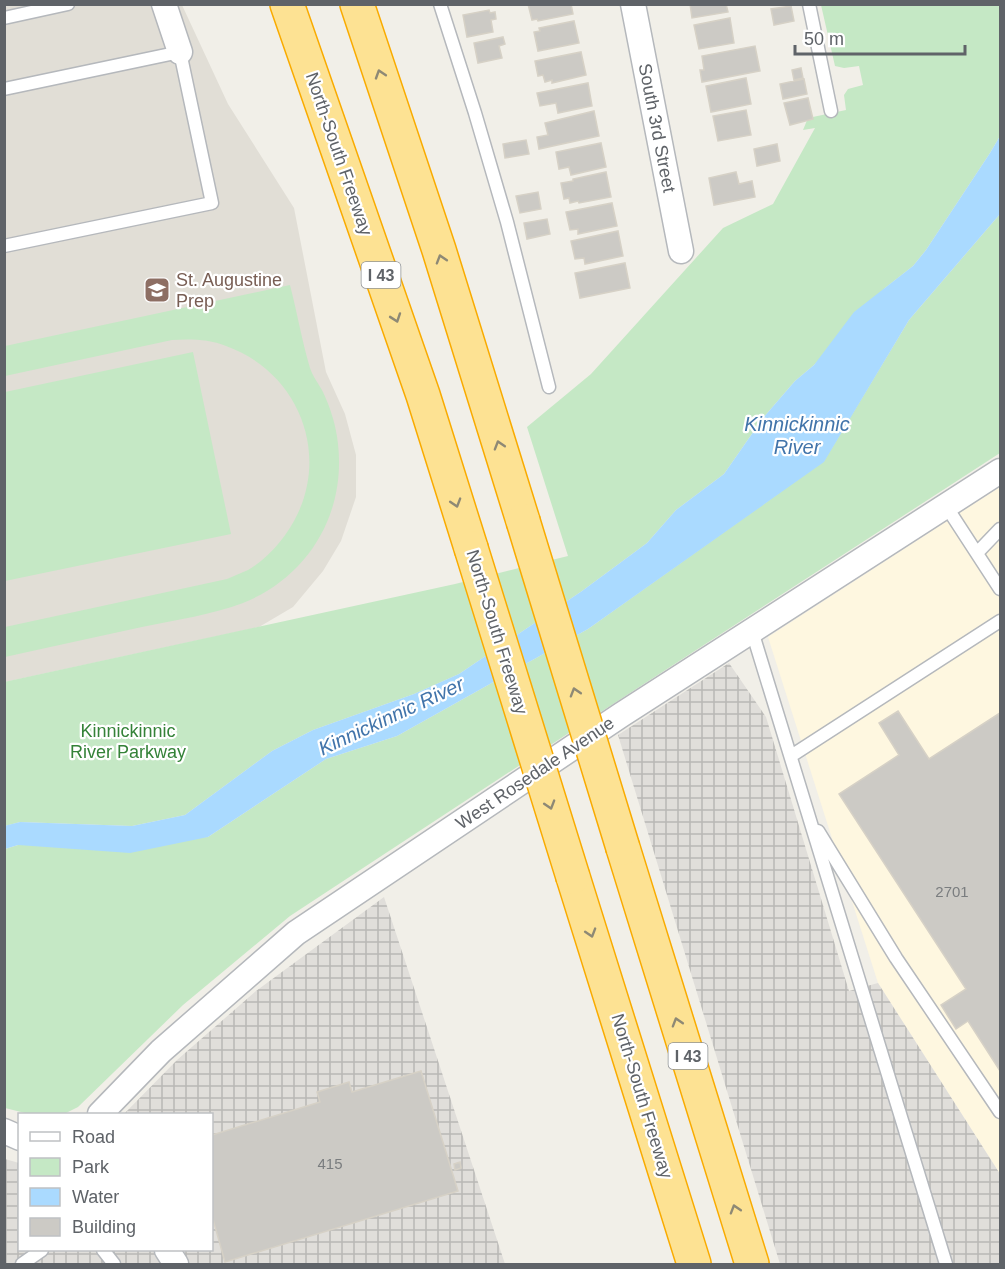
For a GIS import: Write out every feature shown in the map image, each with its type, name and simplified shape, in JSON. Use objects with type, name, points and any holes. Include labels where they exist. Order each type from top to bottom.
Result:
[{"type":"highway","name":"North-South Freeway","points":[[287,4],[423,395],[694,1264]]},
{"type":"highway","name":"I 43","points":[[357,4],[439,250],[752,1264]]},
{"type":"street","points":[[164,4],[180,52]]},
{"type":"street","name":"South 3rd Street","points":[[633,4],[681,251]]},
{"type":"street","name":"West Rosedale Avenue","points":[[101,1113],[161,1051],[296,933],[621,715],[1000,471]]},
{"type":"street","points":[[4,1131],[18,1137]]},
{"type":"street","points":[[167,1251],[176,1264]]},
{"type":"lane","points":[[4,18],[68,4]]},
{"type":"lane","points":[[440,4],[507,222],[549,387]]},
{"type":"lane","points":[[809,4],[831,111]]},
{"type":"lane","points":[[4,89],[180,52],[212,203],[4,246]]},
{"type":"lane","points":[[946,506],[1000,589]]},
{"type":"lane","points":[[977,553],[1000,528]]},
{"type":"lane","points":[[791,756],[1000,621]]},
{"type":"lane","points":[[752,632],[946,1264]]},
{"type":"lane","points":[[810,817],[896,958],[1000,1112]]},
{"type":"lane","points":[[22,1264],[41,1251]]},
{"type":"lane","points":[[104,1251],[114,1264]]},
{"type":"shaded area","name":"St. Augustine Prep","points":[[4,5],[182,5],[228,104],[294,208],[326,372],[345,414],[356,455],[356,497],[341,541],[323,571],[293,607],[259,627],[5,682]]},
{"type":"shaded area","points":[[1000,487],[1000,1174],[878,983],[768,637]]},
{"type":"shaded area","points":[[729,663],[766,717],[849,991],[878,983],[1000,1174],[1000,1264],[780,1264],[618,735]]},
{"type":"shaded area","points":[[384,897],[505,1264],[5,1264],[5,1159],[18,1163],[18,1251],[213,1251],[213,1113],[125,1113],[177,1060],[256,991]]},
{"type":"green space","name":"Kinnickinnic River Parkway","points":[[821,5],[1000,5],[1000,136],[926,250],[913,266],[885,288],[814,365],[795,381],[763,418],[724,474],[676,510],[647,543],[582,591],[459,674],[414,694],[313,730],[272,751],[185,815],[132,826],[20,822],[5,826],[4,682],[455,584],[568,556],[527,427],[591,374],[723,228],[773,204],[815,128],[803,130],[808,118],[846,110],[844,95],[848,89],[863,85],[859,66],[844,68],[835,66]]},
{"type":"green space","points":[[1000,214],[1000,453],[290,916],[183,1005],[78,1107],[66,1113],[25,1113],[5,1108],[5,849],[18,845],[208,837],[326,759],[397,736],[588,629],[824,461],[909,320]]},
{"type":"green space","points":[[290,285],[310,368],[328,405],[338,444],[339,470],[336,495],[329,518],[318,540],[304,560],[266,592],[231,607],[5,657],[5,627],[227,579],[256,565],[284,537],[294,521],[307,488],[309,462],[307,437],[299,413],[287,392],[270,373],[250,357],[226,346],[199,340],[172,340],[5,376],[5,346]]},
{"type":"green space","points":[[193,352],[231,534],[5,581],[5,392]]},
{"type":"water","name":"Kinnickinnic River","points":[[1000,136],[1000,214],[909,320],[824,462],[588,629],[397,736],[326,759],[208,837],[130,853],[18,845],[5,849],[4,826],[20,822],[132,826],[185,815],[272,751],[313,730],[414,694],[459,674],[582,591],[647,543],[676,510],[724,474],[763,418],[795,381],[814,365],[854,312],[913,266],[926,250]]},
{"type":"building","points":[[528,4],[571,4],[573,14],[538,21],[537,19],[532,20]]},
{"type":"building","points":[[690,4],[726,4],[728,12],[692,18]]},
{"type":"building","points":[[791,6],[794,21],[774,25],[771,9]]},
{"type":"building","points":[[489,10],[490,13],[495,12],[496,19],[491,20],[493,32],[467,37],[463,15]]},
{"type":"building","points":[[730,18],[734,43],[699,49],[694,25]]},
{"type":"building","points":[[574,21],[579,43],[538,51],[534,32],[540,31],[539,28]]},
{"type":"building","points":[[503,37],[505,44],[499,46],[502,58],[478,63],[474,43]]},
{"type":"building","points":[[755,46],[760,71],[702,82],[700,70],[704,70],[702,56]]},
{"type":"building","points":[[581,52],[586,75],[552,83],[552,80],[545,82],[543,75],[538,76],[535,61]]},
{"type":"building","points":[[801,68],[803,78],[794,80],[792,70]]},
{"type":"building","points":[[746,78],[751,104],[711,112],[706,86]]},
{"type":"building","points":[[804,79],[807,94],[783,99],[780,84]]},
{"type":"building","points":[[588,83],[592,106],[558,113],[556,103],[540,106],[537,93]]},
{"type":"building","points":[[808,98],[813,119],[790,125],[784,103]]},
{"type":"building","points":[[746,110],[751,135],[718,141],[713,116]]},
{"type":"building","points":[[594,111],[599,136],[539,149],[537,137],[548,135],[545,123]]},
{"type":"building","points":[[526,140],[529,154],[505,158],[503,144]]},
{"type":"building","points":[[601,143],[606,167],[571,175],[569,167],[559,169],[556,152]]},
{"type":"building","points":[[777,144],[780,161],[757,166],[754,149]]},
{"type":"building","points":[[606,172],[611,197],[579,203],[578,201],[570,203],[569,198],[564,199],[561,183]]},
{"type":"building","points":[[736,172],[739,184],[752,181],[755,197],[714,205],[709,178]]},
{"type":"building","points":[[538,192],[541,209],[520,213],[516,196]]},
{"type":"building","points":[[612,203],[617,226],[578,234],[578,229],[570,230],[566,212]]},
{"type":"building","points":[[547,219],[550,234],[527,239],[524,223]]},
{"type":"building","points":[[618,231],[623,256],[585,264],[584,258],[575,259],[571,241]]},
{"type":"building","points":[[625,263],[630,288],[580,298],[575,273]]},
{"type":"building","points":[[898,711],[929,759],[1000,713],[1000,1071],[968,1021],[956,1029],[941,1005],[966,989],[839,794],[899,755],[879,723]]},
{"type":"building","points":[[421,1071],[458,1191],[225,1262],[213,1220],[213,1135],[320,1102],[317,1092],[349,1082],[352,1092]]},
{"type":"building","points":[[460,1162],[461,1168],[455,1170],[454,1164]]},
{"type":"place","name":"St. Augustine Prep","points":[[157,290]]}]
